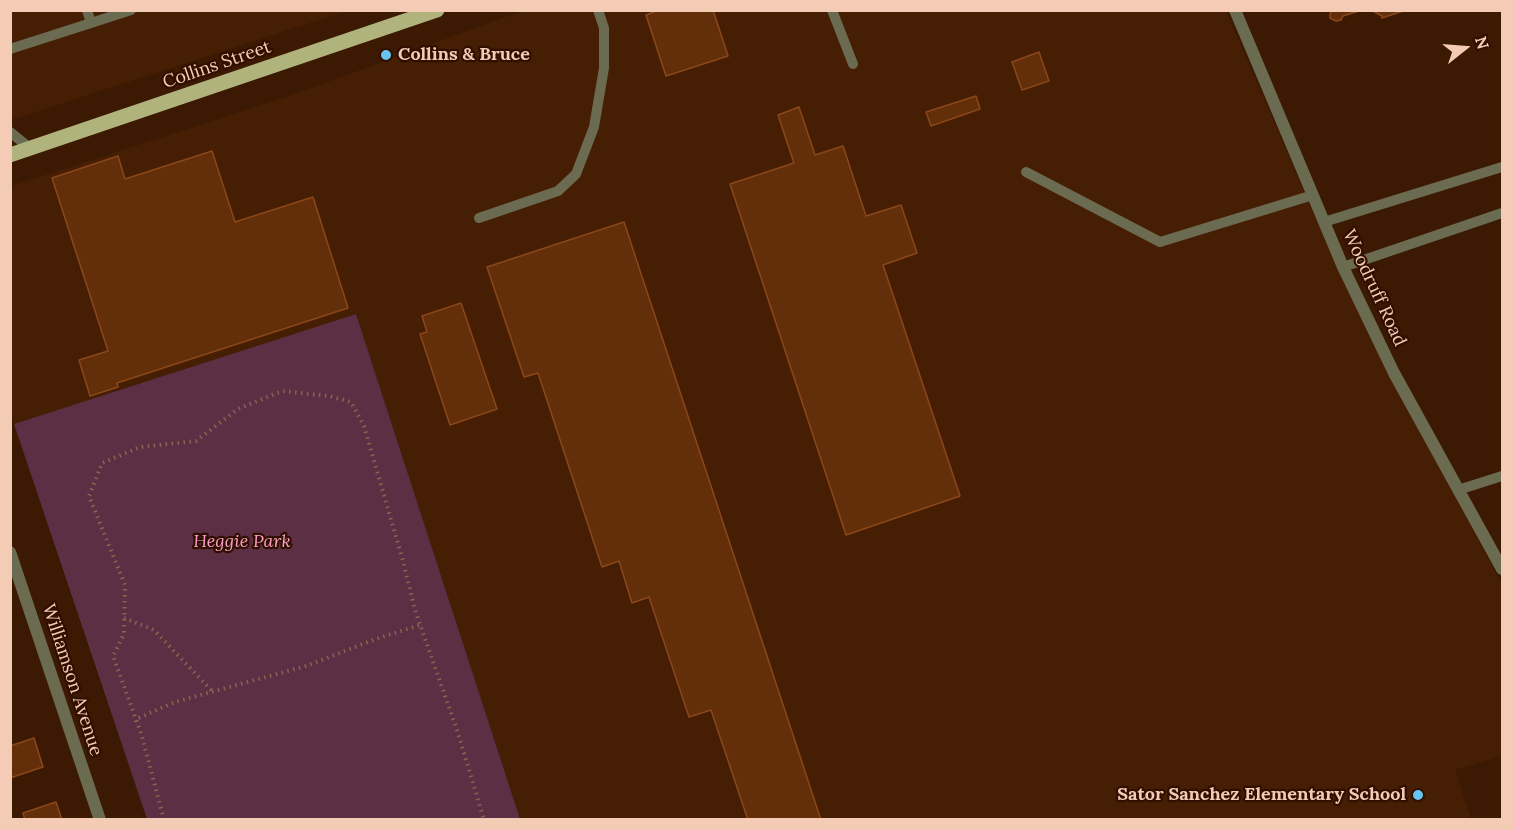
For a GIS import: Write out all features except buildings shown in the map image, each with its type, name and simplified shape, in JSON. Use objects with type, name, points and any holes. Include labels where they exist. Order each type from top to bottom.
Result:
[{"type":"main road","name":"Collins Street","points":[[10,155],[432,11]]},
{"type":"street","name":"Woodruff Road","points":[[1235,10],[1343,267],[1394,373],[1458,490],[1499,555],[1503,569]]},
{"type":"street","name":"Williamson Avenue","points":[[10,552],[100,819]]},
{"type":"lane","points":[[87,10],[91,23]]},
{"type":"lane","points":[[10,49],[131,10]]},
{"type":"lane","points":[[479,218],[558,191],[576,174],[594,127],[604,68],[604,28],[598,10]]},
{"type":"lane","points":[[832,10],[853,64]]},
{"type":"lane","points":[[10,132],[31,149]]},
{"type":"lane","points":[[1324,222],[1503,168]]},
{"type":"lane","points":[[1026,172],[1160,242],[1313,195]]},
{"type":"lane","points":[[1343,267],[1503,213]]},
{"type":"lane","points":[[1458,490],[1503,476]]},
{"type":"path","points":[[164,819],[136,719],[113,656],[123,634],[125,585],[89,496],[102,463],[140,447],[196,441],[238,409],[282,391],[328,396],[351,402],[364,426],[415,610],[458,733],[484,819]]},
{"type":"path","points":[[124,618],[154,630],[212,692]]},
{"type":"path","points":[[136,719],[175,702],[306,666],[420,625]]},
{"type":"shaded area","points":[[11,10],[347,11],[11,120]]},
{"type":"shaded area","points":[[522,11],[1226,11],[1311,208],[1502,585],[1502,756],[1455,770],[1471,819],[520,819],[356,314],[14,424],[11,416],[11,186],[286,97]]},
{"type":"green space","name":"Heggie Park","points":[[356,314],[520,819],[147,819],[14,424]]},
{"type":"place","name":"Collins & Bruce","points":[[386,55]]},
{"type":"place","name":"Sator Sanchez Elementary School","points":[[1418,795]]}]
